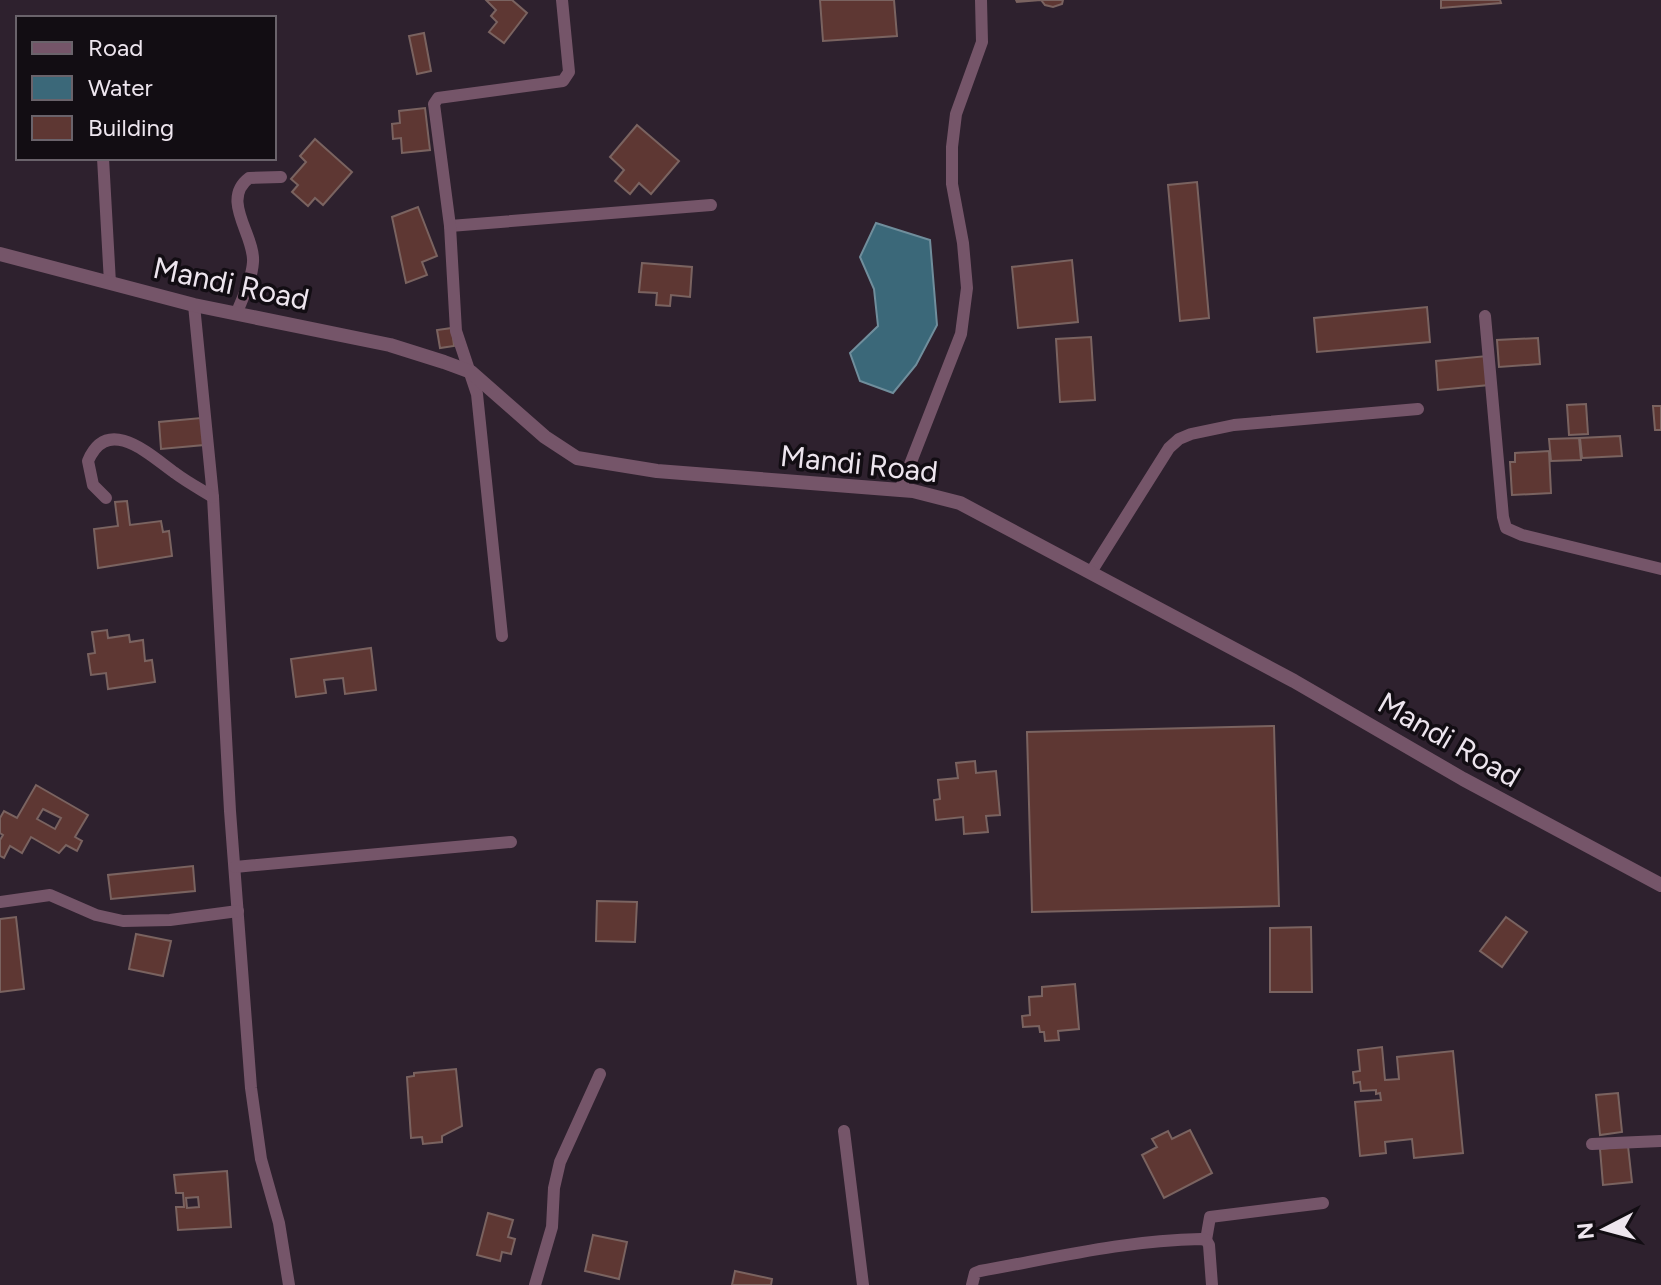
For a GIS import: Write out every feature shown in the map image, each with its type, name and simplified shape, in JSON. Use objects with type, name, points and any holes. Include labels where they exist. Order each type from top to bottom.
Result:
[{"type":"street","points":[[502,636],[477,394],[456,331],[450,226],[435,101],[438,98],[563,81],[569,72],[562,0]]},
{"type":"street","points":[[900,490],[961,334],[965,312],[967,279],[952,184],[952,147],[956,114],[982,42],[981,0]]},
{"type":"street","points":[[103,160],[110,283]]},
{"type":"street","points":[[237,312],[253,262],[237,196],[249,178],[281,177]]},
{"type":"street","points":[[450,226],[711,205]]},
{"type":"street","name":"Mandi Road","points":[[0,254],[194,305],[390,345],[471,372],[545,437],[577,458],[657,471],[900,490],[960,503],[1294,681],[1463,779],[1661,885]]},
{"type":"street","points":[[194,305],[213,497],[235,867],[255,1122],[264,1173],[283,1238],[289,1285]]},
{"type":"street","points":[[1485,316],[1506,528],[1522,535],[1661,569]]},
{"type":"street","points":[[1091,572],[1169,448],[1179,439],[1234,425],[1418,409]]},
{"type":"street","points":[[106,498],[89,478],[88,461],[99,444],[110,440],[121,440],[141,447],[213,497]]},
{"type":"street","points":[[235,867],[511,842]]},
{"type":"street","points":[[0,902],[50,895],[96,915],[123,921],[170,920],[238,911]]},
{"type":"street","points":[[535,1285],[552,1227],[554,1188],[560,1162],[600,1074]]},
{"type":"street","points":[[844,1131],[863,1285]]},
{"type":"street","points":[[1592,1144],[1661,1141]]},
{"type":"street","points":[[1212,1285],[1206,1240],[1210,1217],[1323,1203]]},
{"type":"street","points":[[972,1285],[975,1273],[980,1271],[1133,1243],[1206,1240]]},
{"type":"water","points":[[876,223],[930,240],[937,325],[916,365],[893,393],[860,381],[850,353],[878,326],[874,289],[860,257]]},
{"type":"building","points":[[486,0],[512,0],[527,13],[504,43],[489,32],[497,22],[491,16],[496,10]]},
{"type":"building","points":[[820,0],[894,0],[897,36],[823,41]]},
{"type":"building","points":[[1041,0],[1063,0],[1062,4],[1053,7]]},
{"type":"building","points":[[1441,0],[1500,0],[1501,3],[1441,8]]},
{"type":"building","points":[[424,33],[431,71],[417,74],[409,36]]},
{"type":"building","points":[[425,108],[430,150],[402,153],[401,138],[393,139],[392,124],[400,123],[399,111]]},
{"type":"building","points":[[637,125],[679,161],[651,194],[639,183],[630,194],[615,181],[624,170],[610,157]]},
{"type":"building","points":[[315,139],[352,172],[323,205],[315,198],[308,206],[292,192],[298,185],[291,179],[306,162],[300,156]]},
{"type":"building","points":[[1197,182],[1209,318],[1180,321],[1168,185]]},
{"type":"building","points":[[418,207],[437,256],[422,262],[427,275],[406,283],[392,217]]},
{"type":"building","points":[[1072,260],[1078,322],[1018,328],[1012,267]]},
{"type":"building","points":[[642,263],[692,267],[690,297],[671,295],[670,306],[656,305],[657,293],[639,292]]},
{"type":"building","points":[[1427,307],[1430,342],[1317,352],[1314,318]]},
{"type":"building","points":[[452,328],[454,346],[440,348],[437,330]]},
{"type":"building","points":[[1091,337],[1095,400],[1060,402],[1056,339]]},
{"type":"building","points":[[1538,338],[1540,364],[1499,367],[1497,340]]},
{"type":"building","points":[[1487,356],[1489,385],[1438,390],[1436,361]]},
{"type":"building","points":[[1586,404],[1588,434],[1569,435],[1567,405]]},
{"type":"building","points":[[1653,406],[1661,406],[1661,430],[1655,430]]},
{"type":"building","points":[[201,418],[204,445],[161,449],[159,422]]},
{"type":"building","points":[[1620,436],[1622,456],[1582,458],[1580,438]]},
{"type":"building","points":[[1579,438],[1581,460],[1551,461],[1549,439]]},
{"type":"building","points":[[1549,451],[1551,493],[1512,495],[1510,462],[1515,462],[1515,453]]},
{"type":"building","points":[[127,501],[130,525],[161,521],[163,532],[169,531],[172,556],[98,568],[94,529],[118,526],[115,502]]},
{"type":"building","points":[[107,630],[108,638],[129,635],[130,642],[143,640],[145,661],[152,660],[155,682],[108,689],[106,673],[91,675],[88,654],[95,653],[92,632]]},
{"type":"building","points":[[371,648],[376,690],[345,694],[343,678],[324,680],[326,693],[296,697],[291,659]]},
{"type":"building","points":[[1274,726],[1279,906],[1032,912],[1027,732]]},
{"type":"building","points":[[975,761],[976,773],[996,771],[1000,815],[986,816],[988,832],[964,834],[963,817],[936,820],[934,800],[940,799],[938,780],[958,778],[956,763]]},
{"type":"building","points":[[36,785],[88,815],[75,837],[82,841],[77,851],[66,845],[59,853],[31,837],[22,853],[10,846],[4,858],[0,856],[3,835],[0,833],[0,818],[4,811],[17,818]],"holes":[[[43,809],[61,818],[55,829],[37,819]]]},
{"type":"building","points":[[193,866],[195,891],[111,899],[108,875]]},
{"type":"building","points":[[597,901],[637,902],[635,942],[596,941]]},
{"type":"building","points":[[16,917],[24,989],[0,992],[0,919]]},
{"type":"building","points":[[1506,917],[1527,932],[1502,967],[1480,951]]},
{"type":"building","points":[[1311,927],[1312,992],[1270,992],[1270,928]]},
{"type":"building","points":[[136,934],[171,941],[163,976],[129,969]]},
{"type":"building","points":[[1075,984],[1079,1029],[1058,1031],[1059,1040],[1045,1041],[1044,1032],[1040,1032],[1039,1026],[1023,1027],[1022,1016],[1030,1015],[1029,997],[1042,996],[1042,987]]},
{"type":"building","points":[[1382,1047],[1385,1080],[1399,1079],[1397,1057],[1453,1051],[1463,1153],[1414,1158],[1412,1139],[1385,1142],[1386,1153],[1360,1156],[1355,1102],[1381,1100],[1376,1090],[1361,1091],[1360,1082],[1354,1083],[1353,1072],[1360,1071],[1358,1050]]},
{"type":"building","points":[[456,1069],[462,1126],[442,1136],[442,1142],[423,1144],[422,1137],[411,1138],[407,1077],[414,1076],[414,1073]]},
{"type":"building","points":[[1618,1093],[1622,1132],[1600,1135],[1596,1095]]},
{"type":"building","points":[[1190,1130],[1212,1173],[1164,1198],[1142,1155],[1157,1147],[1152,1139],[1168,1131],[1172,1139]]},
{"type":"building","points":[[1628,1146],[1632,1182],[1603,1185],[1600,1149]]},
{"type":"building","points":[[227,1171],[231,1227],[178,1230],[176,1207],[184,1207],[183,1193],[176,1193],[174,1175]],"holes":[[[198,1197],[199,1207],[187,1208],[186,1198]]]},
{"type":"building","points":[[488,1213],[513,1220],[508,1237],[515,1239],[511,1254],[502,1252],[500,1261],[477,1255]]},
{"type":"building","points":[[593,1235],[627,1242],[619,1279],[585,1271]]},
{"type":"building","points":[[735,1271],[772,1279],[771,1285],[732,1285]]}]
